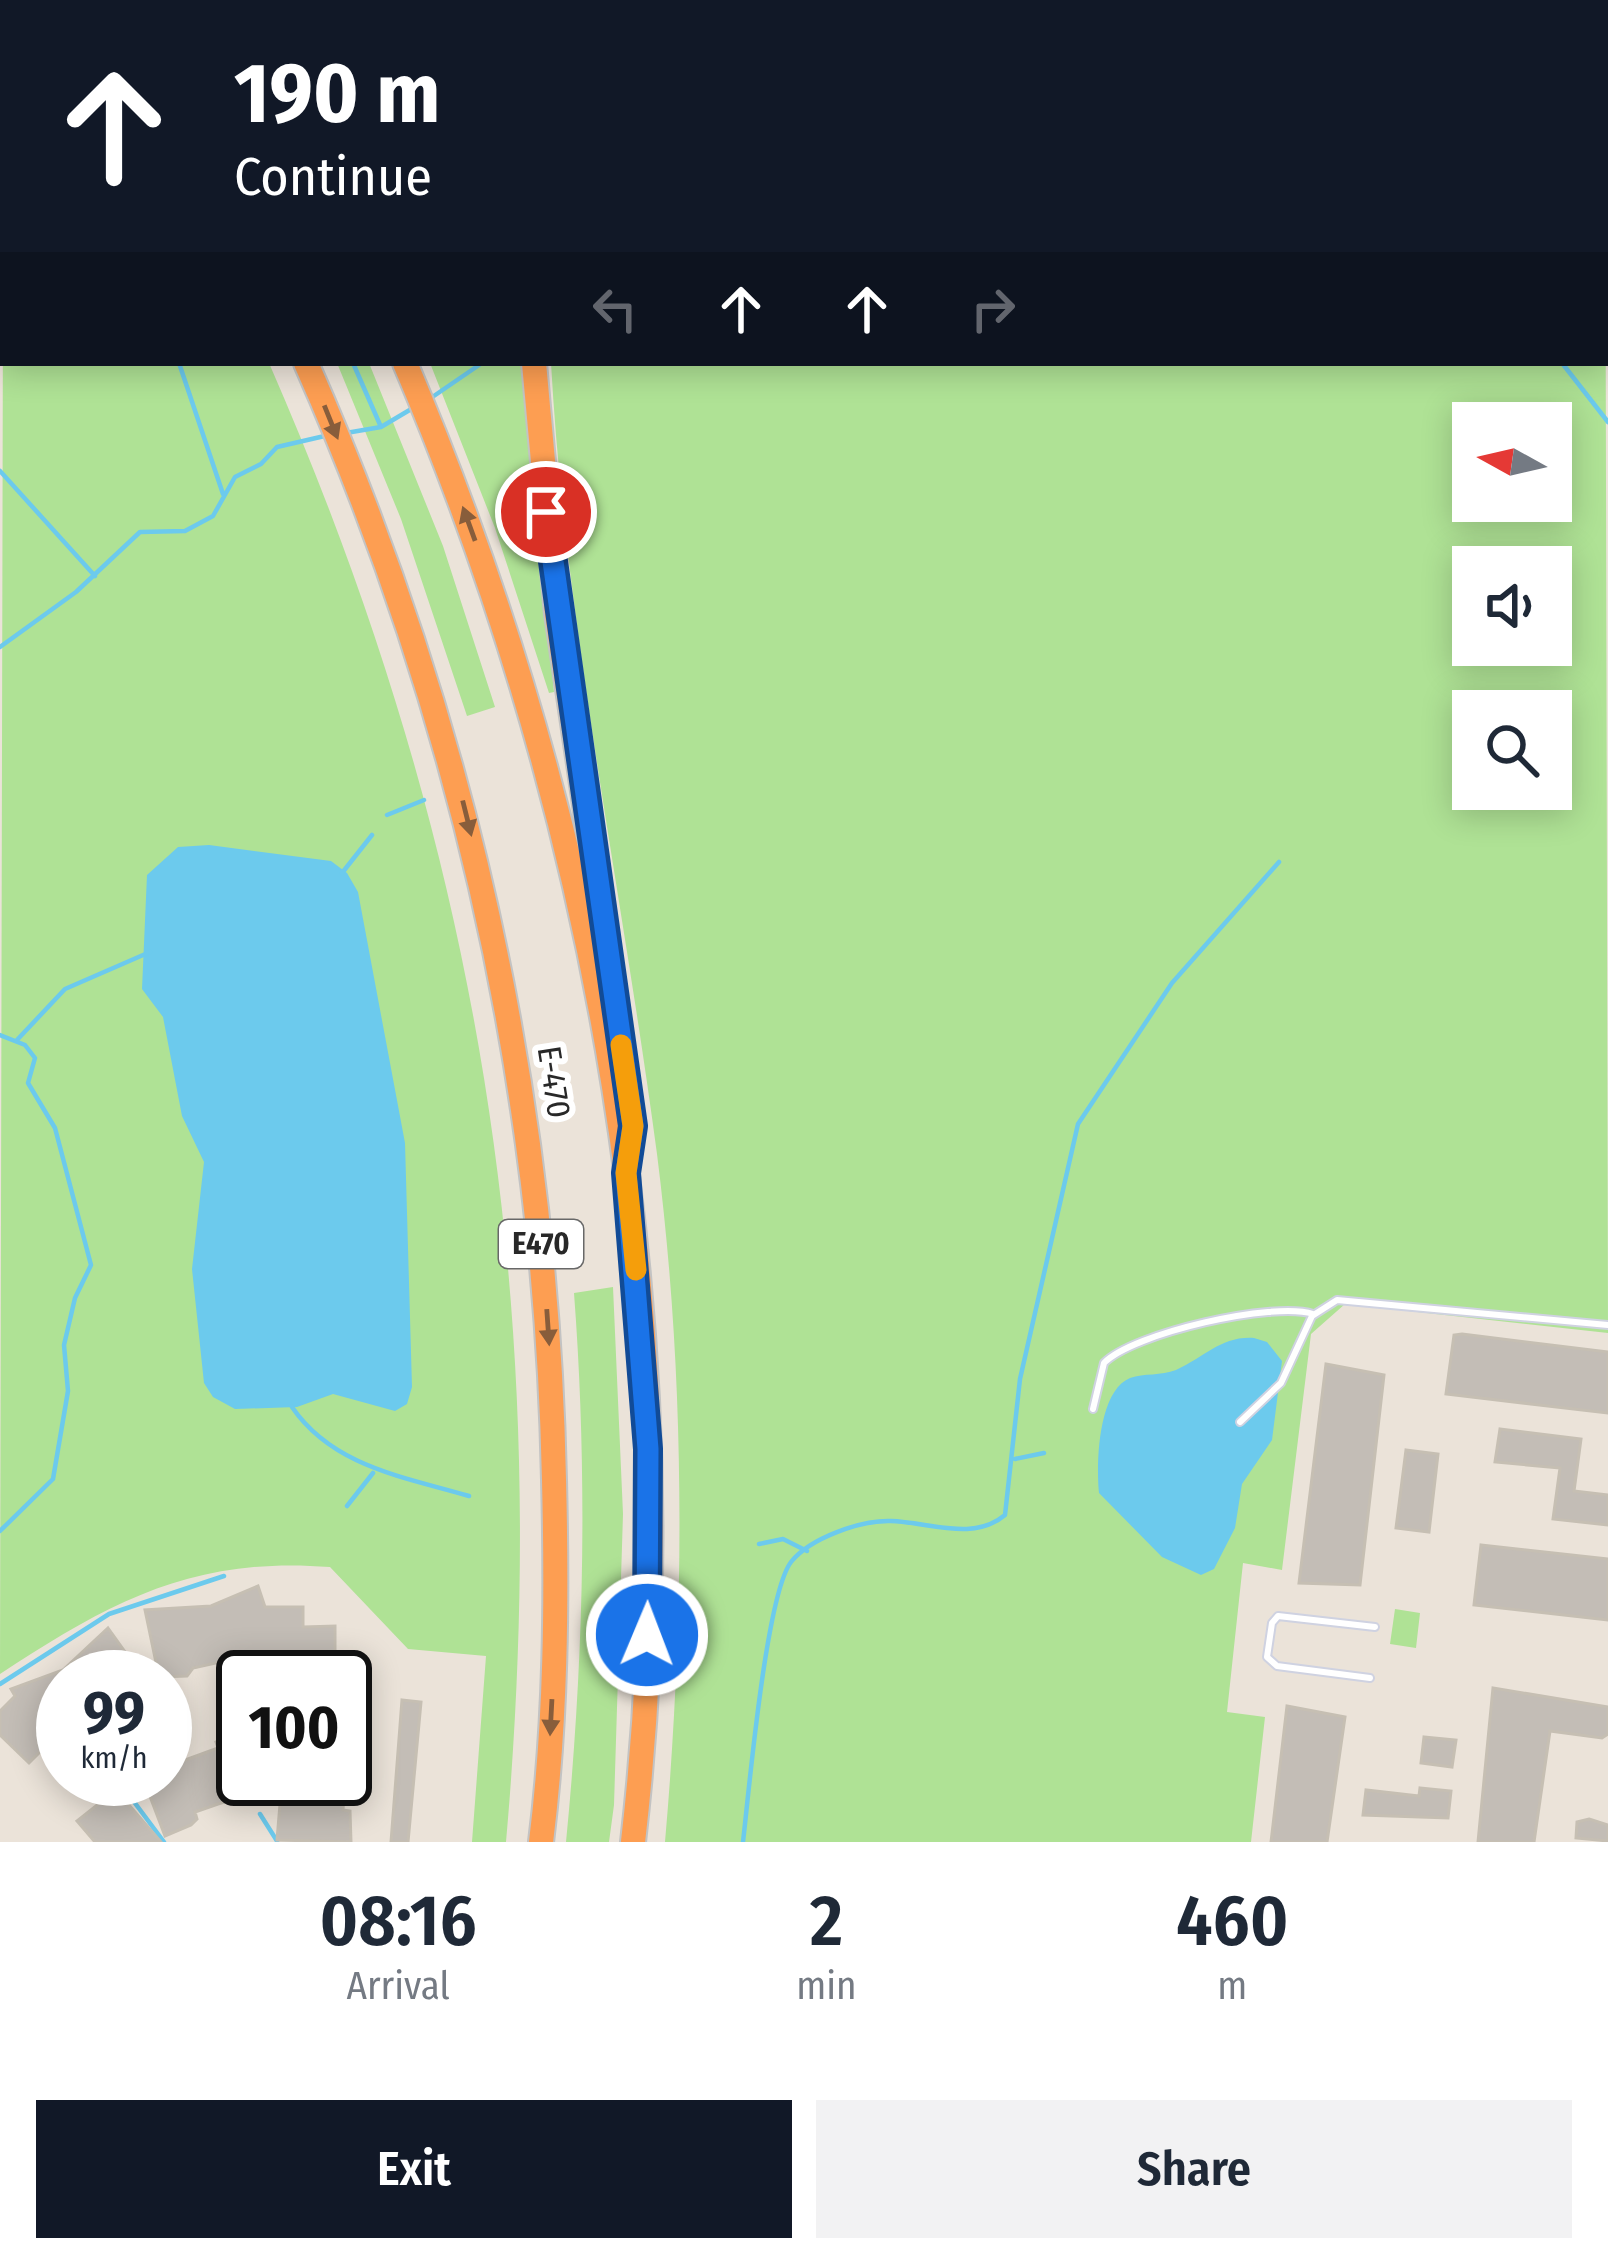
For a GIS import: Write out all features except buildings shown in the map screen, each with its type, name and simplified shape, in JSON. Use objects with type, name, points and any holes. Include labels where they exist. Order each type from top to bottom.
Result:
[{"type":"highway","name":"E-470","points":[[307,366],[379,541],[436,705],[501,968],[544,1267],[556,1529],[547,1794],[541,1842]]},
{"type":"highway","name":"E-470","points":[[406,366],[452,476],[519,675],[584,922],[626,1173],[648,1484],[646,1665],[633,1842]]},
{"type":"highway","points":[[534,366],[562,656],[633,1126],[626,1173]]},
{"type":"highway","points":[[523,1842],[547,1794]]},
{"type":"lane","points":[[1093,1409],[1104,1363],[1126,1346],[1279,1308],[1313,1314],[1349,1298],[1608,1325]]},
{"type":"lane","points":[[1240,1422],[1281,1383],[1313,1314]]},
{"type":"lane","points":[[1370,1678],[1277,1666],[1267,1657],[1272,1623],[1278,1616],[1375,1627]]},
{"type":"green space","points":[[3,366],[270,366],[343,545],[403,726],[450,906],[485,1087],[508,1270],[519,1456],[518,1646],[506,1842],[472,1842],[486,1656],[408,1649],[330,1567],[281,1565],[194,1577],[117,1606],[0,1674]]},
{"type":"green space","points":[[338,366],[370,366],[443,546],[495,707],[467,716],[401,519]]},
{"type":"green space","points":[[431,366],[522,366],[554,692],[549,693],[495,528]]},
{"type":"green space","points":[[551,366],[1606,366],[1608,1333],[1345,1304],[1311,1334],[1282,1570],[1243,1563],[1227,1712],[1265,1717],[1251,1842],[665,1842],[679,1584],[673,1325],[657,1154],[569,562]]},
{"type":"green space","points":[[613,1287],[623,1514],[614,1805],[609,1842],[566,1842],[582,1568],[574,1293]]},
{"type":"green space","points":[[1395,1609],[1420,1613],[1416,1648],[1390,1644]]},
{"type":"water","points":[[209,845],[331,861],[347,873],[358,892],[405,1143],[412,1387],[407,1404],[395,1411],[333,1394],[297,1407],[235,1409],[213,1397],[204,1383],[192,1269],[204,1162],[182,1116],[163,1017],[142,989],[147,875],[178,847]]},
{"type":"water","points":[[1254,1338],[1267,1342],[1282,1361],[1272,1440],[1242,1484],[1235,1528],[1214,1569],[1201,1575],[1162,1557],[1099,1493],[1105,1412],[1119,1385],[1130,1378],[1170,1372],[1222,1344]]},
{"type":"waterway","points":[[180,366],[223,494]]},
{"type":"waterway","points":[[354,366],[381,427]]},
{"type":"waterway","points":[[428,400],[478,366]]},
{"type":"waterway","points":[[1564,366],[1608,422]]},
{"type":"waterway","points":[[346,433],[381,427],[413,408]]},
{"type":"waterway","points":[[0,647],[76,592],[140,532],[185,531],[213,516],[235,477],[261,464],[277,447],[329,435]]},
{"type":"waterway","points":[[0,471],[95,576]]},
{"type":"waterway","points":[[387,815],[424,800]]},
{"type":"waterway","points":[[342,873],[372,835]]},
{"type":"waterway","points":[[743,1842],[766,1652],[791,1562],[823,1538],[865,1524],[891,1521],[965,1529],[1005,1515],[1020,1379],[1078,1124],[1172,983],[1279,862]]},
{"type":"waterway","points":[[17,1040],[65,989],[150,952]]},
{"type":"waterway","points":[[0,1035],[25,1045],[35,1058],[28,1083],[55,1128],[91,1265],[75,1298],[64,1345],[68,1391],[53,1479],[0,1531]]},
{"type":"waterway","points":[[292,1407],[328,1444],[349,1457],[469,1496]]},
{"type":"waterway","points":[[1015,1459],[1044,1453]]},
{"type":"waterway","points":[[347,1506],[373,1473]]},
{"type":"waterway","points":[[759,1544],[783,1539],[807,1551]]},
{"type":"waterway","points":[[0,1684],[109,1614],[224,1576]]},
{"type":"waterway","points":[[137,1806],[164,1842]]},
{"type":"waterway","points":[[260,1814],[277,1841]]},
{"type":"slow traffic","points":[[621,1045],[633,1126],[626,1173],[636,1270]]},
{"type":"route","points":[[546,512],[583,800],[633,1126],[626,1173],[648,1449],[647,1635]]}]
